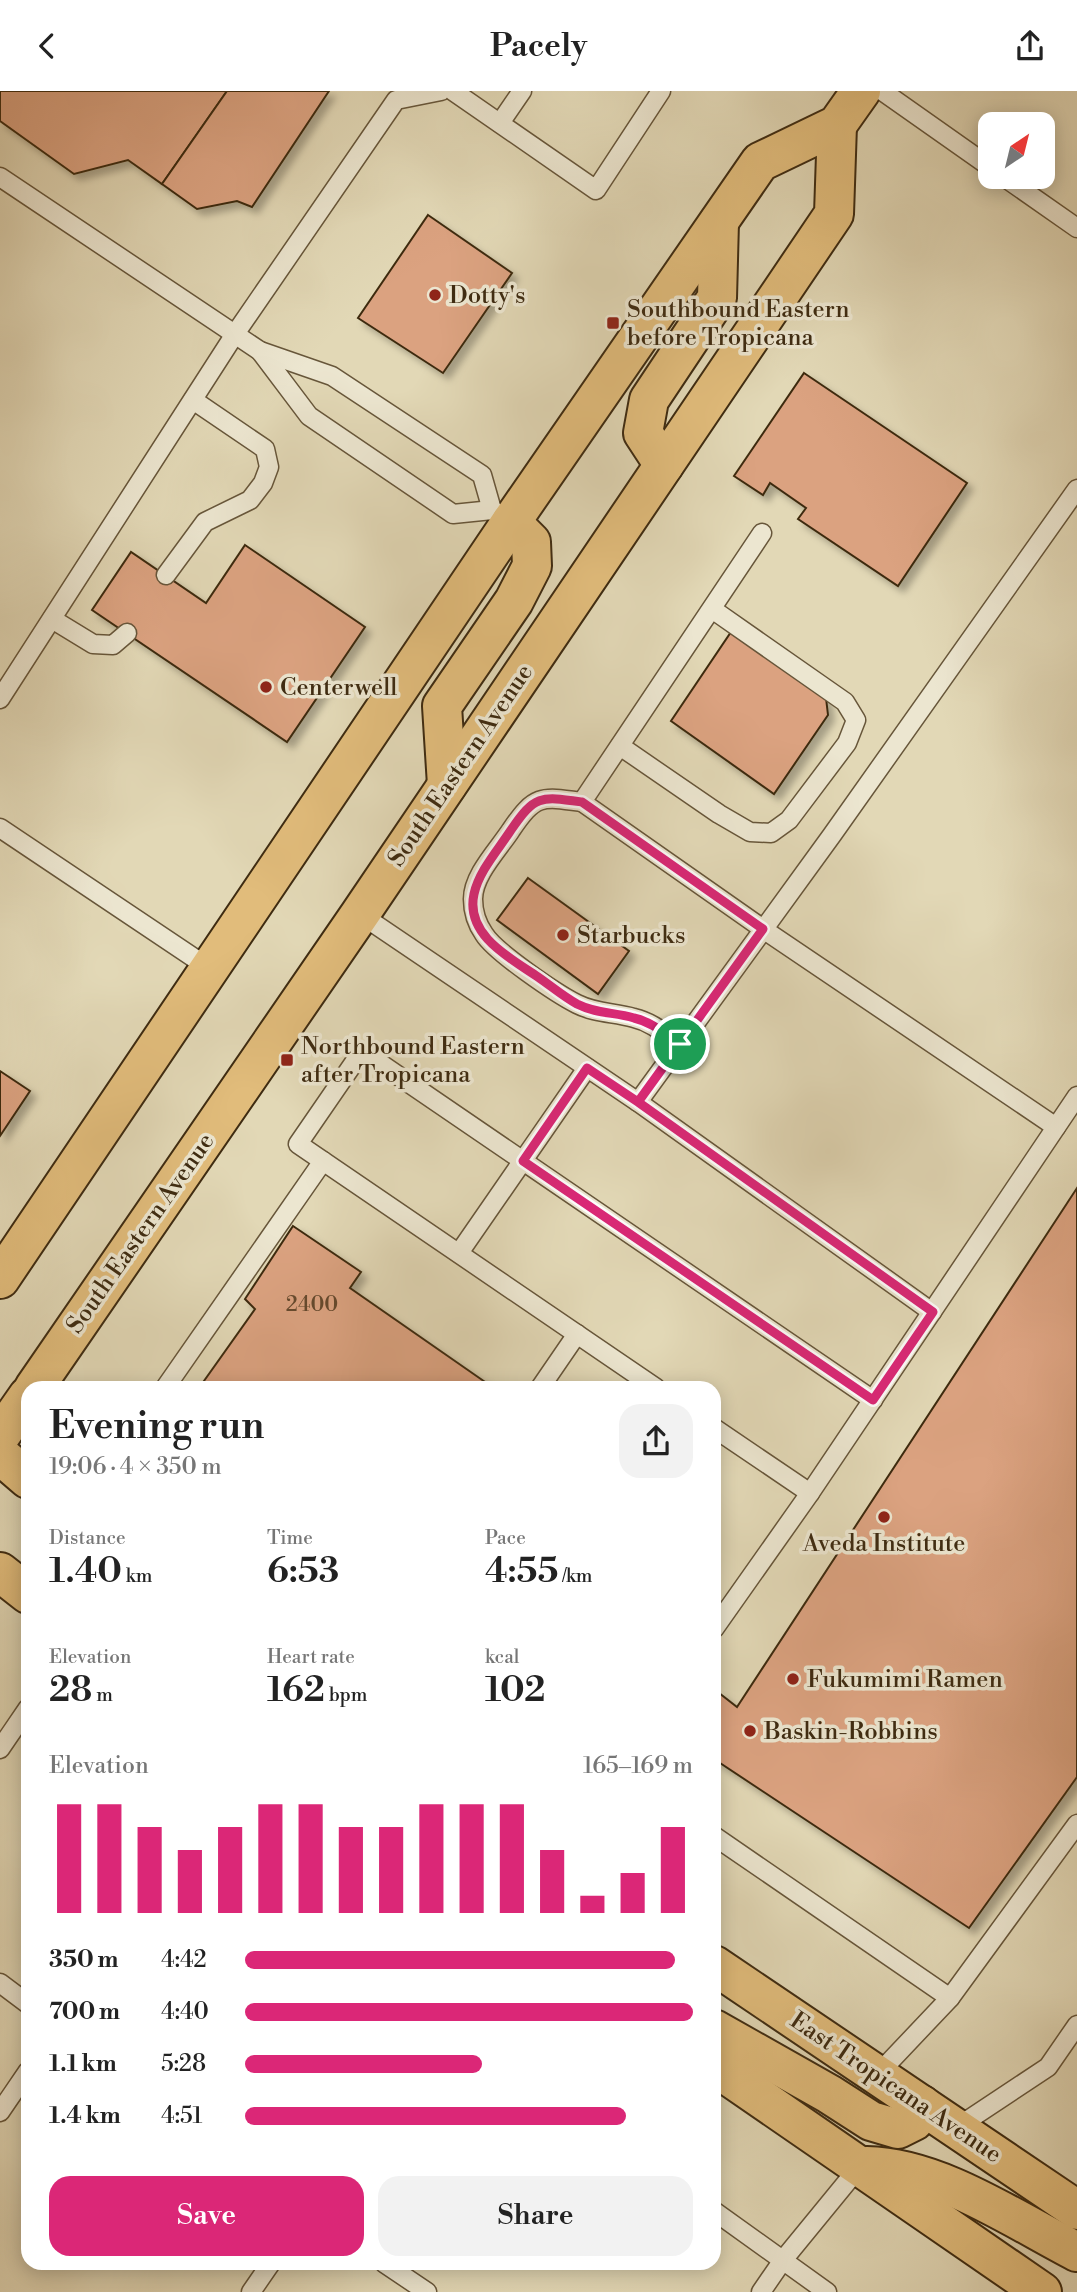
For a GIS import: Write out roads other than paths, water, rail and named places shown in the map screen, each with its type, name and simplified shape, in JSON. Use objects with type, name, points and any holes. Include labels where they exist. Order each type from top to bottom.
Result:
[{"type":"main road","points":[[0,1279],[209,968],[501,516],[719,222],[760,162],[837,125],[861,91]]},
{"type":"main road","name":"South Eastern Avenue","points":[[39,1381],[834,213],[837,125]]},
{"type":"main road","points":[[664,465],[643,433],[649,400],[717,298],[719,222]]},
{"type":"main road","points":[[447,785],[442,706],[514,601],[532,566],[531,542],[501,516]]},
{"type":"main road","points":[[0,1436],[21,1406]]},
{"type":"main road","points":[[0,1455],[21,1473]]},
{"type":"main road","points":[[0,1572],[21,1588]]},
{"type":"main road","name":"East Tropicana Avenue","points":[[721,1970],[1077,2210]]},
{"type":"main road","points":[[721,2033],[871,2121],[898,2129],[914,2121],[922,2105]]},
{"type":"main road","points":[[721,2071],[1042,2292]]},
{"type":"main road","points":[[860,2166],[889,2166],[923,2175],[986,2203],[1077,2252]]},
{"type":"lane","points":[[0,699],[235,334],[396,100],[441,91]]},
{"type":"lane","points":[[453,91],[596,190],[661,91]]},
{"type":"lane","points":[[500,123],[522,91]]},
{"type":"lane","points":[[882,91],[978,159]]},
{"type":"lane","points":[[0,177],[260,351],[332,376],[482,475],[501,516],[453,515],[309,416],[260,351]]},
{"type":"lane","points":[[1021,189],[1077,228]]},
{"type":"lane","points":[[166,575],[205,521],[250,500],[270,467],[265,449],[193,400]]},
{"type":"lane","points":[[638,1102],[953,666],[1077,489]]},
{"type":"lane","points":[[582,802],[762,533]]},
{"type":"lane","points":[[620,746],[729,820],[750,832],[771,833],[789,820],[847,743],[856,720],[845,702],[712,609]]},
{"type":"lane","points":[[52,618],[93,644],[113,645],[127,633]]},
{"type":"lane","points":[[680,1044],[652,1024],[633,1017],[601,1013],[576,1003],[502,953],[484,936],[475,920],[473,898],[477,881],[527,806],[548,797],[582,802],[763,929],[1056,1127]]},
{"type":"lane","points":[[0,828],[209,968]]},
{"type":"lane","points":[[359,914],[638,1102],[933,1312]]},
{"type":"lane","points":[[646,1381],[298,1144],[362,1051],[873,1400]]},
{"type":"lane","points":[[459,1254],[587,1068]]},
{"type":"lane","points":[[721,1619],[810,1493],[1077,1096]]},
{"type":"lane","points":[[170,1381],[323,1161]]},
{"type":"lane","points":[[545,1381],[577,1334]]},
{"type":"lane","points":[[721,1433],[810,1493]]},
{"type":"lane","points":[[0,1749],[21,1729]]},
{"type":"lane","points":[[877,2074],[950,1998],[1077,1824]]},
{"type":"lane","points":[[721,1841],[950,1998]]},
{"type":"lane","points":[[0,1983],[21,1999]]},
{"type":"lane","points":[[956,2128],[1048,2067],[1077,2025]]},
{"type":"lane","points":[[0,2112],[21,2081]]},
{"type":"lane","points":[[761,2292],[783,2260],[860,2166]]},
{"type":"lane","points":[[721,2216],[827,2292]]},
{"type":"lane","points":[[251,2292],[266,2270]]},
{"type":"lane","points":[[394,2270],[427,2292]]},
{"type":"place","name":"Dotty's","points":[[435,295]]},
{"type":"place","name":"Southbound Eastern before Tropicana","points":[[613,323]]},
{"type":"place","name":"Centerwell","points":[[266,687]]},
{"type":"place","name":"Starbucks","points":[[563,935]]},
{"type":"place","name":"Northbound Eastern after Tropicana","points":[[287,1060]]},
{"type":"place","name":"Aveda Institute","points":[[884,1517]]},
{"type":"place","name":"Fukumimi Ramen","points":[[793,1679]]},
{"type":"place","name":"Baskin-Robbins","points":[[750,1731]]}]
